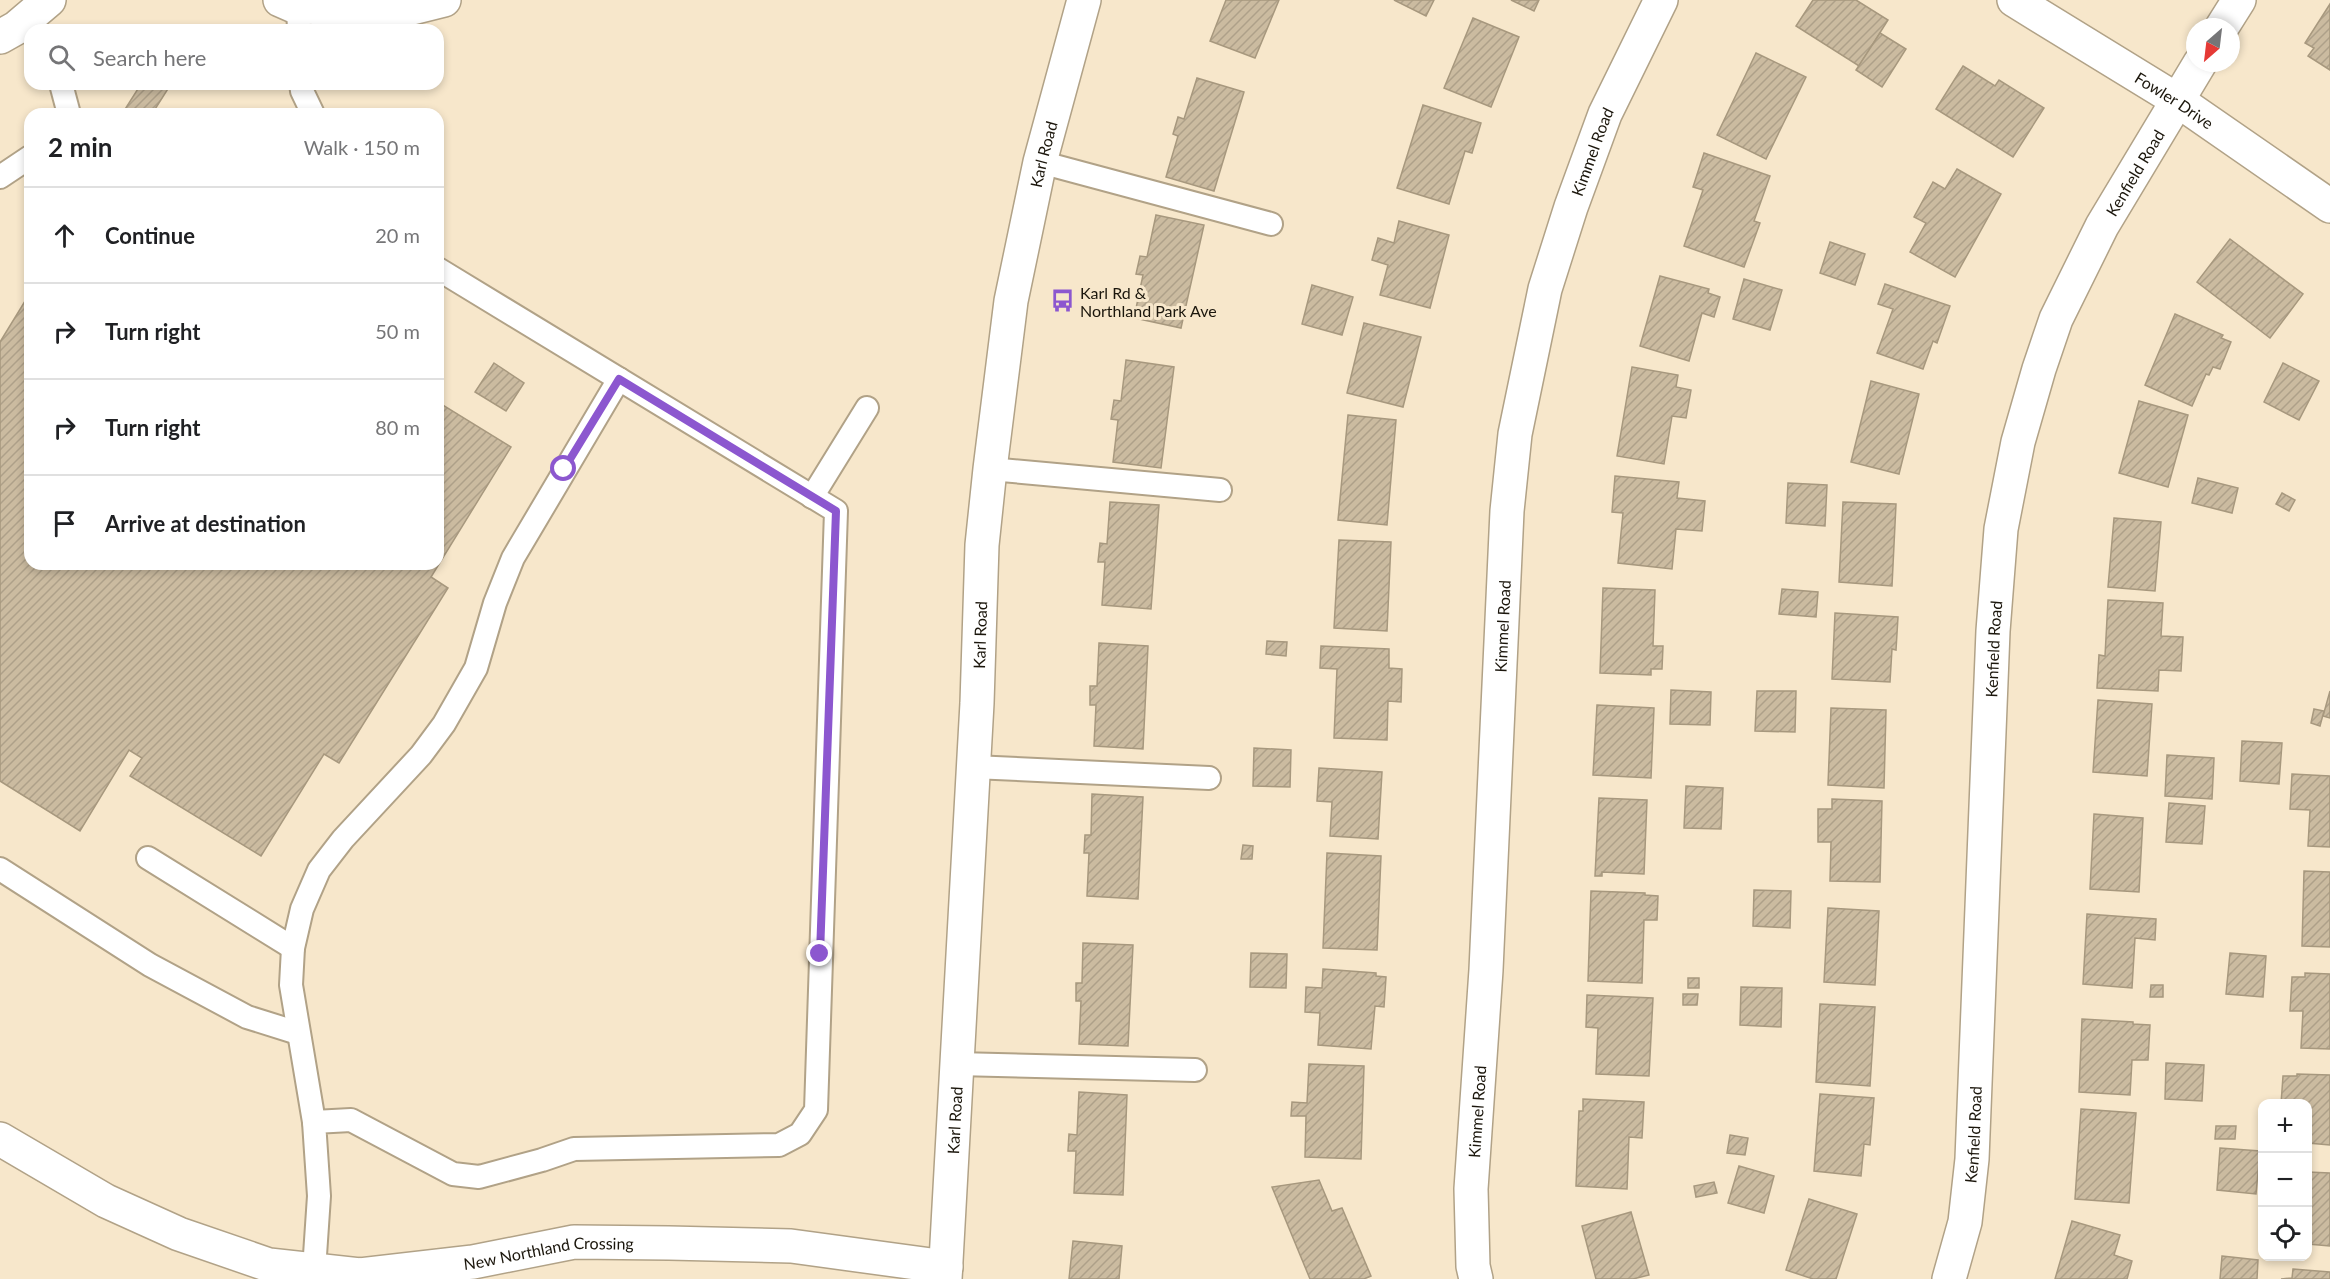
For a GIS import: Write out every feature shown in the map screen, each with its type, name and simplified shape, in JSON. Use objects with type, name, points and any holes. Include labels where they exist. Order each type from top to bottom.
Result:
[{"type":"street","points":[[292,12],[404,10],[444,0]]},
{"type":"street","name":"Karl Road","points":[[946,1273],[973,767],[982,545],[990,469],[1011,301],[1040,162],[1084,0]]},
{"type":"street","name":"Kimmel Road","points":[[1476,1279],[1473,1266],[1471,1189],[1486,970],[1507,511],[1515,434],[1545,289],[1571,207],[1605,114],[1661,0]]},
{"type":"street","name":"Fowler Drive","points":[[2014,0],[2177,100],[2330,206]]},
{"type":"street","points":[[2228,18],[2239,0]]},
{"type":"street","points":[[0,37],[37,16]]},
{"type":"street","name":"Kenfield Road","points":[[1949,1279],[1965,1222],[1972,1159],[1993,631],[2001,530],[2018,442],[2056,319],[2102,226],[2194,72]]},
{"type":"street","name":"New Northland Crossing","points":[[0,1140],[106,1202],[178,1234],[269,1265],[313,1275],[360,1275],[473,1262],[574,1242],[791,1246],[946,1273]]},
{"type":"lane","points":[[63,90],[67,108]]},
{"type":"lane","points":[[302,90],[310,108]]},
{"type":"lane","points":[[0,177],[24,161]]},
{"type":"lane","points":[[1040,162],[1271,224]]},
{"type":"lane","points":[[314,1122],[351,1120],[453,1174],[479,1177],[573,1149],[779,1145],[800,1134],[816,1110],[836,511],[444,273]]},
{"type":"lane","points":[[313,1275],[319,1196],[314,1122],[291,985],[293,948],[302,909],[319,870],[343,839],[421,754],[444,724],[476,668],[495,603],[513,558],[619,379]]},
{"type":"lane","points":[[812,497],[867,408]]},
{"type":"lane","points":[[990,469],[1221,490]]},
{"type":"lane","points":[[973,767],[1209,778]]},
{"type":"lane","points":[[148,858],[293,948]]},
{"type":"lane","points":[[0,869],[150,965],[247,1017],[298,1034]]},
{"type":"lane","points":[[957,1064],[1195,1070]]},
{"type":"building","points":[[1226,0],[1279,0],[1255,58],[1210,41]]},
{"type":"building","points":[[1394,0],[1434,0],[1426,16]]},
{"type":"building","points":[[1511,0],[1539,0],[1534,11]]},
{"type":"building","points":[[1813,0],[1856,0],[1888,20],[1859,66],[1796,26]]},
{"type":"building","points":[[2330,4],[2330,70],[2308,56],[2314,48],[2305,43]]},
{"type":"building","points":[[1473,18],[1519,37],[1491,107],[1444,88]]},
{"type":"building","points":[[1880,33],[1906,49],[1882,87],[1856,70]]},
{"type":"building","points":[[1756,53],[1806,77],[1766,159],[1717,135]]},
{"type":"building","points":[[1963,66],[1995,86],[1999,80],[2044,108],[2013,157],[1936,109]]},
{"type":"building","points":[[1197,78],[1244,92],[1214,191],[1166,177],[1178,136],[1173,134],[1178,117],[1184,119]]},
{"type":"building","points":[[137,90],[167,90],[156,108],[126,108]]},
{"type":"building","points":[[1423,105],[1481,123],[1472,153],[1465,151],[1449,204],[1397,188]]},
{"type":"building","points":[[1704,153],[1770,176],[1754,221],[1760,223],[1744,267],[1684,246],[1703,190],[1693,187]]},
{"type":"building","points":[[1957,169],[2001,194],[1955,277],[1910,252],[1926,223],[1914,217],[1933,182],[1945,189]]},
{"type":"building","points":[[1156,215],[1204,225],[1181,328],[1134,318],[1143,275],[1136,274],[1140,256],[1147,257]]},
{"type":"building","points":[[1399,221],[1449,235],[1430,308],[1380,295],[1388,265],[1372,260],[1378,238],[1394,243]]},
{"type":"building","points":[[2230,239],[2303,294],[2270,338],[2197,282]]},
{"type":"building","points":[[1830,242],[1865,254],[1855,285],[1820,273]]},
{"type":"building","points":[[1660,276],[1709,289],[1708,293],[1720,297],[1714,317],[1702,313],[1689,361],[1640,346]]},
{"type":"building","points":[[1744,279],[1782,290],[1770,330],[1733,319]]},
{"type":"building","points":[[1885,284],[1950,306],[1937,343],[1933,341],[1923,369],[1877,353],[1893,309],[1878,304]]},
{"type":"building","points":[[1312,285],[1353,297],[1342,335],[1302,324]]},
{"type":"building","points":[[24,303],[24,570],[435,570],[431,577],[448,588],[339,763],[324,754],[261,856],[130,776],[142,758],[129,750],[80,831],[0,781],[0,342]]},
{"type":"building","points":[[2175,314],[2223,335],[2221,338],[2231,342],[2220,369],[2213,367],[2209,375],[2206,374],[2192,406],[2145,385]]},
{"type":"building","points":[[1364,323],[1421,337],[1403,407],[1347,393]]},
{"type":"building","points":[[1126,360],[1174,367],[1161,468],[1113,462],[1118,420],[1111,419],[1114,400],[1121,401]]},
{"type":"building","points":[[494,363],[524,383],[506,411],[475,392]]},
{"type":"building","points":[[2283,363],[2319,381],[2299,420],[2264,402]]},
{"type":"building","points":[[1632,367],[1678,375],[1676,387],[1691,390],[1686,418],[1672,416],[1664,464],[1617,456]]},
{"type":"building","points":[[1871,381],[1919,394],[1899,474],[1851,462]]},
{"type":"building","points":[[2139,401],[2188,415],[2168,487],[2119,473]]},
{"type":"building","points":[[444,406],[511,447],[444,556]]},
{"type":"building","points":[[1348,415],[1396,420],[1387,525],[1338,520]]},
{"type":"building","points":[[1615,476],[1679,482],[1677,498],[1705,501],[1702,531],[1676,529],[1672,569],[1618,563],[1623,513],[1612,512]]},
{"type":"building","points":[[2198,478],[2238,488],[2232,513],[2192,503]]},
{"type":"building","points":[[1788,483],[1827,485],[1825,526],[1786,523]]},
{"type":"building","points":[[2282,493],[2295,500],[2289,511],[2276,504]]},
{"type":"building","points":[[1110,502],[1159,505],[1151,609],[1102,605],[1105,562],[1098,562],[1100,543],[1107,544]]},
{"type":"building","points":[[1843,502],[1896,504],[1892,586],[1839,582]]},
{"type":"building","points":[[2114,518],[2161,522],[2155,591],[2108,587]]},
{"type":"building","points":[[1339,540],[1391,542],[1387,631],[1334,628]]},
{"type":"building","points":[[1603,588],[1655,590],[1653,646],[1663,646],[1662,669],[1651,669],[1651,675],[1600,673]]},
{"type":"building","points":[[1782,589],[1818,592],[1816,617],[1779,614]]},
{"type":"building","points":[[2108,600],[2163,603],[2161,636],[2183,637],[2181,671],[2159,670],[2158,691],[2097,688],[2099,655],[2105,656]]},
{"type":"building","points":[[1835,613],[1898,617],[1896,650],[1892,649],[1890,682],[1832,679]]},
{"type":"building","points":[[1267,641],[1287,642],[1286,656],[1266,654]]},
{"type":"building","points":[[1099,643],[1148,646],[1143,749],[1094,746],[1096,705],[1090,705],[1090,686],[1097,686]]},
{"type":"building","points":[[1321,646],[1389,649],[1389,668],[1402,669],[1401,702],[1388,701],[1387,740],[1334,738],[1337,669],[1320,668]]},
{"type":"building","points":[[1671,690],[1711,692],[1710,725],[1670,724]]},
{"type":"building","points":[[1757,691],[1796,691],[1795,732],[1755,731]]},
{"type":"building","points":[[2330,691],[2330,718],[2323,716]]},
{"type":"building","points":[[2098,700],[2152,704],[2147,776],[2093,772]]},
{"type":"building","points":[[1597,705],[1654,708],[1651,778],[1593,775]]},
{"type":"building","points":[[1831,708],[1886,710],[1884,788],[1828,785]]},
{"type":"building","points":[[2314,709],[2324,711],[2320,726],[2311,723]]},
{"type":"building","points":[[2242,741],[2282,743],[2279,784],[2240,781]]},
{"type":"building","points":[[1254,748],[1291,750],[1290,787],[1253,786]]},
{"type":"building","points":[[2167,755],[2214,758],[2212,799],[2165,796]]},
{"type":"building","points":[[1319,768],[1382,772],[1378,839],[1330,836],[1332,802],[1317,801]]},
{"type":"building","points":[[2292,774],[2330,776],[2330,847],[2308,846],[2310,810],[2290,809]]},
{"type":"building","points":[[1686,786],[1723,788],[1721,829],[1684,828]]},
{"type":"building","points":[[1092,794],[1143,797],[1138,899],[1087,896],[1089,853],[1084,853],[1085,835],[1091,835]]},
{"type":"building","points":[[1599,798],[1647,800],[1644,874],[1602,872],[1602,876],[1595,876]]},
{"type":"building","points":[[1832,799],[1882,801],[1880,882],[1830,881],[1831,842],[1818,842],[1818,809],[1832,809]]},
{"type":"building","points":[[2169,803],[2205,806],[2202,844],[2166,842]]},
{"type":"building","points":[[2094,814],[2143,818],[2139,892],[2090,889]]},
{"type":"building","points":[[1243,845],[1253,846],[1252,859],[1241,859]]},
{"type":"building","points":[[1327,853],[1381,856],[1377,950],[1323,948]]},
{"type":"building","points":[[2304,871],[2330,872],[2330,947],[2302,946]]},
{"type":"building","points":[[1754,890],[1791,891],[1790,928],[1753,926]]},
{"type":"building","points":[[1591,891],[1645,893],[1645,895],[1658,896],[1657,920],[1644,920],[1642,983],[1588,981]]},
{"type":"building","points":[[1828,908],[1879,911],[1875,985],[1824,982]]},
{"type":"building","points":[[2087,914],[2156,919],[2155,940],[2135,938],[2132,988],[2083,984]]},
{"type":"building","points":[[1083,943],[1133,945],[1128,1046],[1079,1044],[1081,1001],[1076,1001],[1076,983],[1082,983]]},
{"type":"building","points":[[1251,953],[1287,954],[1286,988],[1250,987]]},
{"type":"building","points":[[2230,953],[2266,956],[2263,997],[2226,994]]},
{"type":"building","points":[[1323,969],[1376,973],[1376,976],[1386,977],[1384,1007],[1375,1006],[1371,1049],[1318,1045],[1320,1013],[1305,1012],[1306,987],[1322,988]]},
{"type":"building","points":[[2305,973],[2330,974],[2330,1049],[2301,1048],[2303,1011],[2290,1011],[2292,977],[2305,977]]},
{"type":"building","points":[[1688,978],[1699,978],[1699,988],[1688,988]]},
{"type":"building","points":[[2151,985],[2163,985],[2163,997],[2150,997]]},
{"type":"building","points":[[1741,987],[1782,988],[1781,1027],[1740,1025]]},
{"type":"building","points":[[1683,994],[1698,994],[1697,1005],[1683,1005]]},
{"type":"building","points":[[1587,995],[1653,998],[1649,1076],[1596,1074],[1598,1028],[1586,1027]]},
{"type":"building","points":[[1820,1004],[1875,1007],[1870,1086],[1816,1082]]},
{"type":"building","points":[[2082,1019],[2150,1025],[2148,1060],[2132,1060],[2130,1095],[2079,1092]]},
{"type":"building","points":[[2166,1063],[2204,1065],[2202,1101],[2165,1099]]},
{"type":"building","points":[[1309,1064],[1364,1066],[1361,1159],[1305,1157],[1306,1116],[1291,1116],[1292,1102],[1307,1103]]},
{"type":"building","points":[[2297,1074],[2330,1075],[2330,1145],[2312,1143],[2312,1099],[2281,1099],[2283,1076],[2297,1076]]},
{"type":"building","points":[[1079,1092],[1127,1095],[1123,1195],[1074,1193],[1076,1151],[1068,1151],[1069,1134],[1077,1135]]},
{"type":"building","points":[[1820,1094],[1874,1098],[1870,1145],[1864,1144],[1861,1176],[1814,1171]]},
{"type":"building","points":[[1583,1099],[1644,1102],[1642,1138],[1629,1137],[1627,1189],[1576,1186],[1579,1111],[1583,1111]]},
{"type":"building","points":[[2081,1109],[2136,1113],[2129,1203],[2075,1199]]},
{"type":"building","points":[[2216,1126],[2236,1126],[2235,1139],[2215,1139]]},
{"type":"building","points":[[1730,1135],[1748,1138],[1745,1155],[1727,1153]]},
{"type":"building","points":[[2220,1148],[2258,1151],[2256,1194],[2217,1190]]},
{"type":"building","points":[[1739,1166],[1774,1176],[1764,1213],[1728,1203]]},
{"type":"building","points":[[2312,1172],[2330,1173],[2330,1246],[2312,1244]]},
{"type":"building","points":[[1319,1180],[1332,1211],[1342,1208],[1371,1276],[1364,1279],[1310,1279],[1272,1187]]},
{"type":"building","points":[[1714,1182],[1717,1193],[1696,1197],[1694,1186]]},
{"type":"building","points":[[1809,1199],[1857,1214],[1836,1279],[1813,1279],[1786,1270]]},
{"type":"building","points":[[1631,1212],[1649,1275],[1633,1279],[1596,1279],[1582,1226]]},
{"type":"building","points":[[2072,1221],[2120,1235],[2114,1255],[2132,1261],[2127,1279],[2055,1279]]},
{"type":"building","points":[[1073,1241],[1122,1246],[1119,1279],[1069,1279]]},
{"type":"building","points":[[2222,1256],[2258,1260],[2257,1279],[2220,1279]]},
{"type":"building","points":[[2293,1269],[2330,1272],[2330,1279],[2281,1279],[2292,1278]]},
{"type":"place","name":"Karl Rd & Northland Park Ave","points":[[1062,301]]},
{"type":"route","points":[[564,469],[619,379],[836,511],[820,954]]}]
